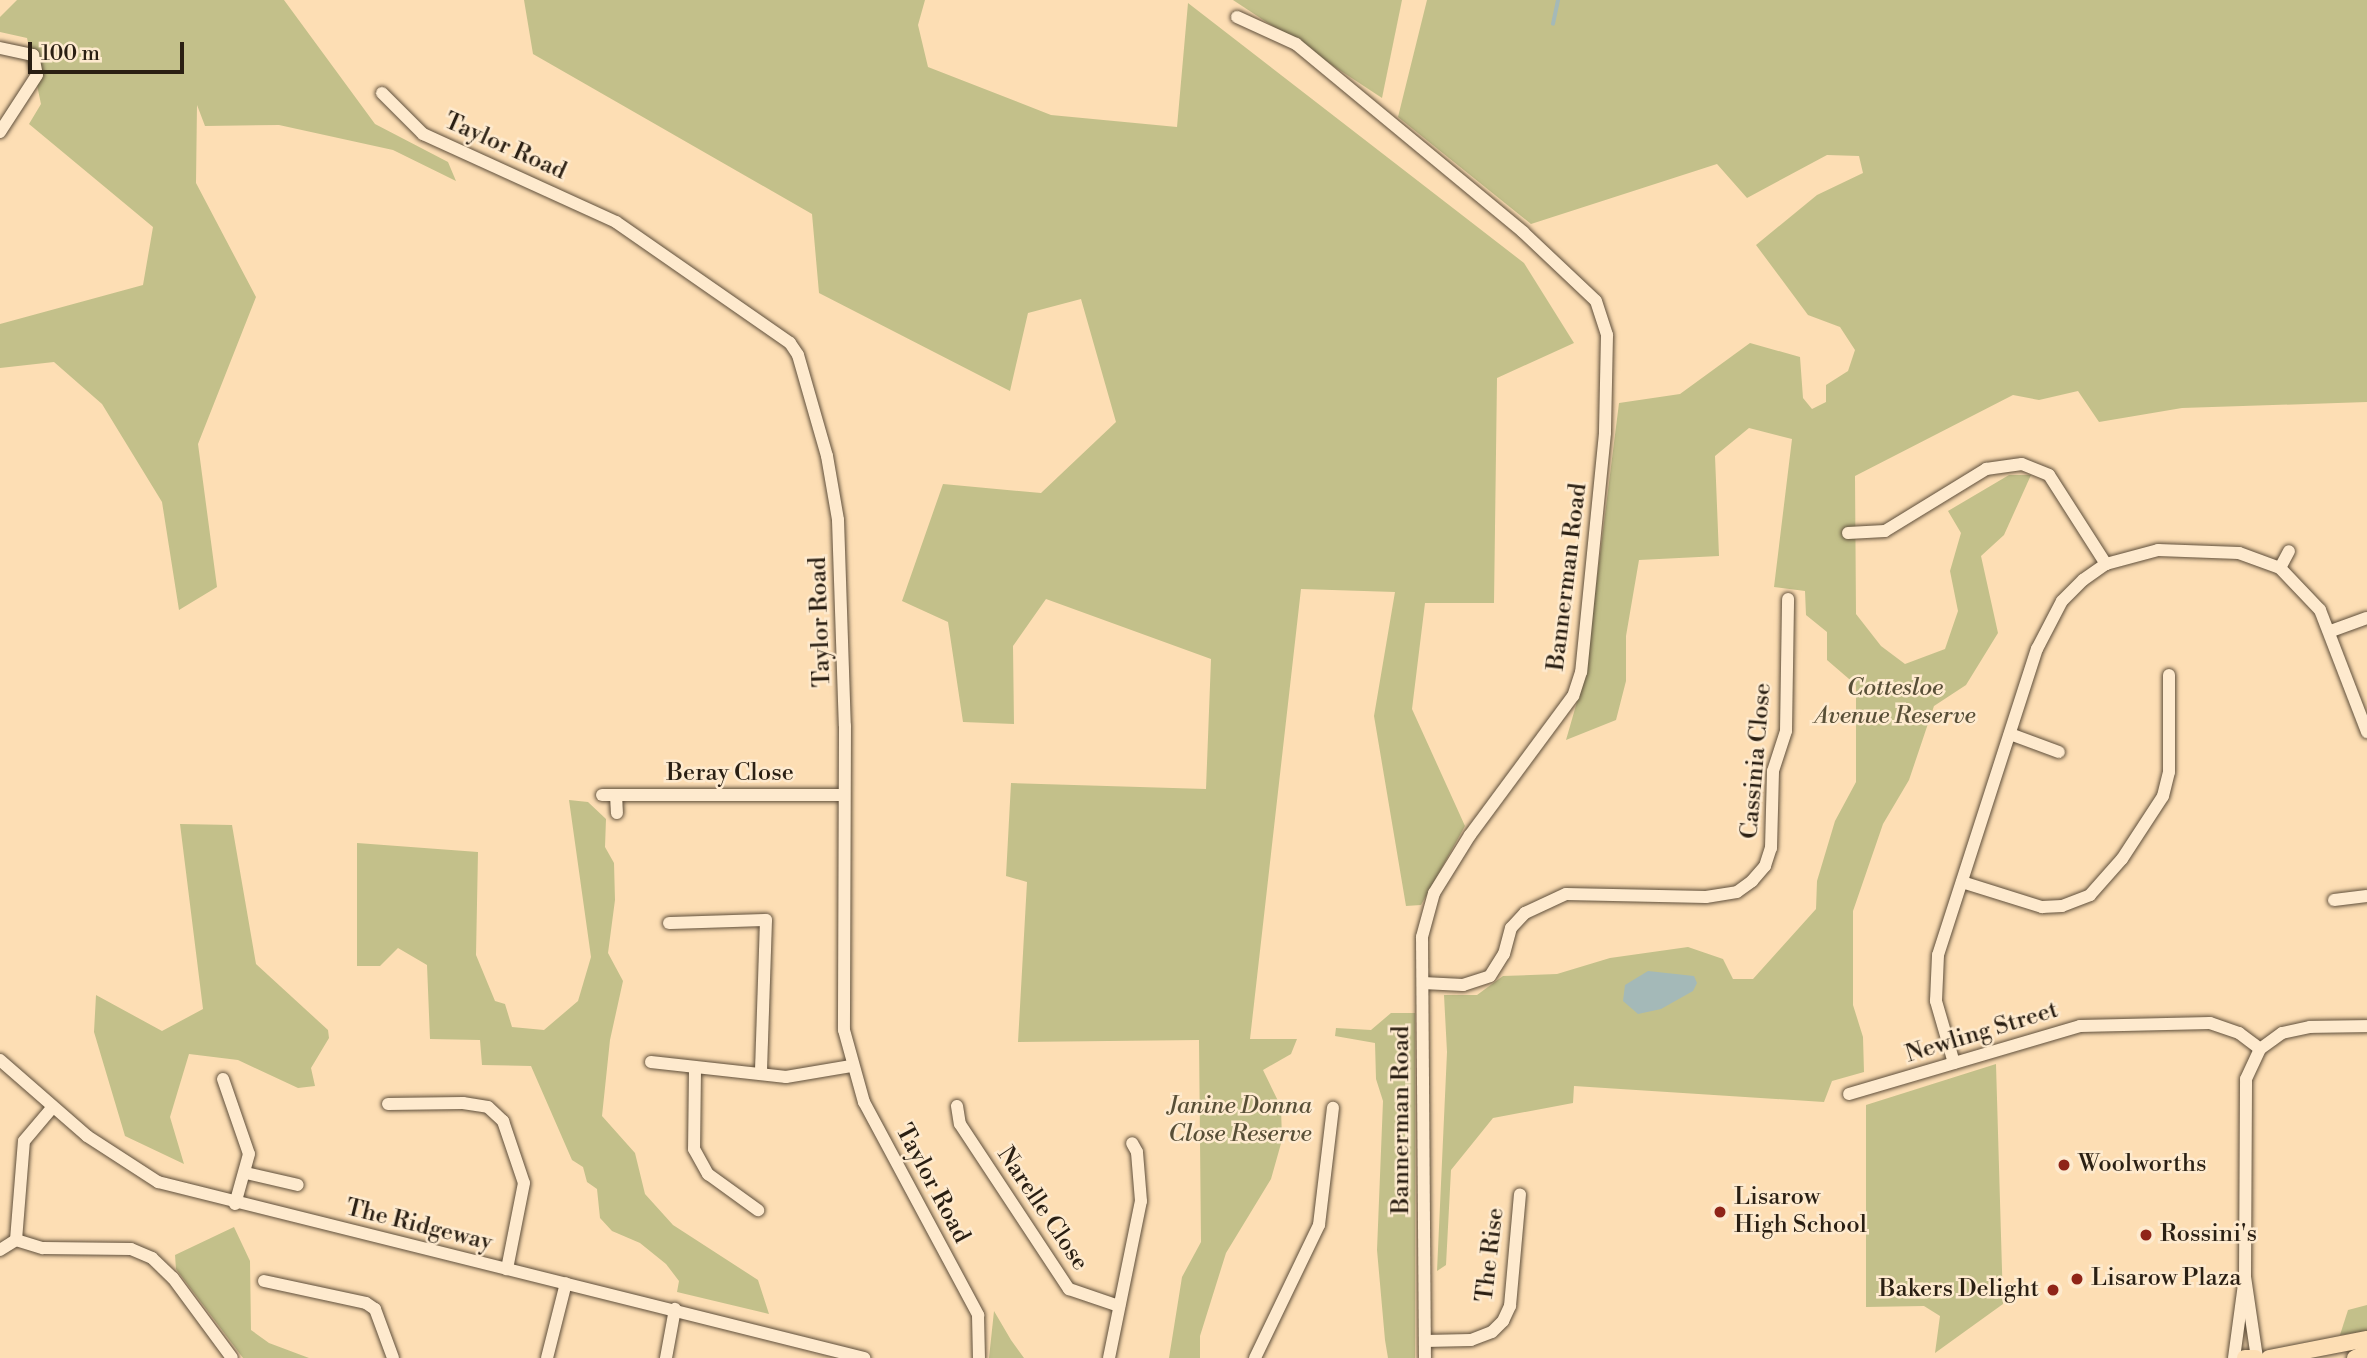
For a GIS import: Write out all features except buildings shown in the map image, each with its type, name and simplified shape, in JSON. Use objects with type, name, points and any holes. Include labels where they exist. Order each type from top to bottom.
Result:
[{"type":"main road","points":[[2269,1358],[2367,1339]]},
{"type":"main road","points":[[2327,1358],[2367,1347]]},
{"type":"main road","points":[[2355,1358],[2367,1353]]},
{"type":"main road","points":[[2245,1358],[2256,1358]]},
{"type":"street","name":"Bannerman Road","points":[[1237,17],[1296,44],[1577,280],[1604,318],[1605,433],[1581,672],[1573,696],[1470,835],[1434,893],[1422,937],[1425,1358]]},
{"type":"street","points":[[0,48],[33,55],[37,75],[0,132]]},
{"type":"street","name":"Taylor Road","points":[[382,93],[423,134],[592,208],[790,343],[803,368],[823,443],[838,520],[844,1030],[851,1066],[863,1102],[978,1315],[979,1358]]},
{"type":"street","points":[[1848,533],[1885,531],[1986,469],[2022,464],[2049,475],[2106,564]]},
{"type":"street","points":[[1954,1063],[1934,985],[1938,955],[2047,625],[2069,594],[2106,564],[2158,550],[2186,548],[2239,553],[2280,568],[2307,593],[2331,631],[2367,732]]},
{"type":"street","points":[[2280,568],[2289,551]]},
{"type":"street","name":"Cassinia Close","points":[[1423,983],[1463,985],[1490,976],[1504,954],[1511,928],[1525,914],[1566,894],[1706,897],[1737,892],[1752,881],[1765,866],[1771,848],[1773,771],[1786,731],[1788,598]]},
{"type":"street","points":[[2331,631],[2367,618]]},
{"type":"street","points":[[1962,881],[2042,907],[2062,906],[2090,895],[2122,859],[2163,796],[2169,772],[2169,675]]},
{"type":"street","points":[[2010,734],[2059,752]]},
{"type":"street","name":"Beray Close","points":[[602,795],[843,795]]},
{"type":"street","points":[[617,795],[617,813]]},
{"type":"street","points":[[2334,900],[2367,896]]},
{"type":"street","points":[[669,923],[766,920],[761,1074]]},
{"type":"street","name":"Newling Street","points":[[1849,1094],[2080,1026],[2210,1023],[2239,1033],[2260,1049]]},
{"type":"street","points":[[2256,1358],[2245,1277],[2244,1092],[2260,1049],[2293,1029],[2367,1026]]},
{"type":"street","name":"The Ridgeway","points":[[0,1060],[52,1108],[120,1161],[159,1182],[236,1204],[864,1358]]},
{"type":"street","points":[[651,1062],[695,1070],[786,1077],[851,1066]]},
{"type":"street","points":[[695,1070],[694,1149],[708,1174],[758,1210]]},
{"type":"street","points":[[223,1079],[245,1135],[249,1154],[236,1204]]},
{"type":"street","points":[[388,1104],[463,1103],[488,1107],[503,1121],[524,1183],[507,1269]]},
{"type":"street","name":"Narelle Close","points":[[957,1106],[960,1124],[1069,1289],[1119,1306]]},
{"type":"street","points":[[16,1240],[24,1141],[52,1108]]},
{"type":"street","points":[[1255,1358],[1319,1225],[1333,1108]]},
{"type":"street","points":[[1109,1358],[1141,1201],[1137,1152],[1132,1143]]},
{"type":"street","points":[[246,1173],[298,1185]]},
{"type":"street","name":"The Rise","points":[[1425,1341],[1471,1340],[1492,1332],[1503,1321],[1510,1306],[1520,1195]]},
{"type":"street","points":[[0,1250],[16,1240],[43,1248],[131,1249],[152,1258],[173,1278],[232,1358]]},
{"type":"street","points":[[2234,1358],[2245,1277]]},
{"type":"street","points":[[264,1281],[366,1303],[375,1309],[393,1358]]},
{"type":"street","points":[[547,1358],[566,1283]]},
{"type":"street","points":[[666,1358],[676,1310]]},
{"type":"green space","points":[[17,0],[284,0],[375,124],[448,162],[456,181],[393,150],[279,125],[205,126],[197,105],[196,183],[256,297],[198,444],[217,587],[179,610],[162,502],[102,404],[54,362],[0,368],[0,324],[143,285],[153,227],[29,124],[41,104],[27,38],[0,32],[0,17]]},
{"type":"green space","name":"Janine Donna Close Reserve","points":[[524,0],[925,0],[918,25],[928,67],[1051,115],[1177,127],[1188,3],[1524,263],[1574,343],[1497,378],[1494,603],[1425,603],[1412,709],[1465,826],[1421,905],[1406,906],[1374,716],[1395,592],[1301,589],[1250,1039],[1297,1039],[1291,1054],[1263,1070],[1281,1107],[1282,1140],[1271,1179],[1226,1253],[1200,1336],[1200,1358],[1169,1358],[1182,1277],[1201,1242],[1199,1040],[1018,1042],[1027,882],[1006,876],[1011,783],[1206,789],[1211,659],[1046,599],[1013,646],[1014,724],[963,722],[948,622],[902,601],[943,484],[1041,493],[1116,422],[1081,299],[1028,313],[1010,391],[819,293],[812,214],[533,54]]},
{"type":"green space","points":[[1233,0],[1402,0],[1382,98]]},
{"type":"green space","name":"Cottesloe Avenue Reserve","points":[[1427,0],[2367,0],[2367,402],[2182,408],[2099,422],[2078,391],[2039,400],[2013,395],[1855,476],[1856,614],[1881,646],[1905,664],[1945,649],[1958,611],[1950,571],[1961,533],[1948,511],[2009,475],[2031,475],[2004,535],[1981,556],[1998,633],[1966,685],[1934,706],[1909,780],[1883,824],[1853,911],[1853,1005],[1863,1037],[1864,1072],[1832,1081],[1824,1102],[1574,1086],[1573,1103],[1493,1118],[1451,1170],[1446,1265],[1437,1271],[1447,1052],[1444,995],[1477,995],[1503,976],[1557,974],[1610,958],[1688,947],[1723,959],[1733,979],[1753,979],[1816,909],[1817,881],[1835,821],[1856,782],[1856,685],[1827,660],[1827,632],[1806,615],[1805,591],[1774,587],[1792,439],[1749,428],[1715,456],[1719,556],[1639,560],[1626,636],[1626,681],[1616,720],[1566,740],[1585,674],[1619,403],[1680,394],[1750,343],[1800,357],[1803,398],[1812,409],[1826,402],[1826,385],[1848,371],[1855,350],[1840,327],[1808,315],[1756,245],[1817,195],[1863,173],[1859,156],[1827,155],[1747,198],[1717,164],[1531,224],[1398,117]]},
{"type":"green space","points":[[569,800],[588,802],[606,819],[605,847],[614,863],[615,900],[608,953],[623,981],[610,1040],[602,1116],[635,1153],[645,1194],[673,1225],[758,1280],[769,1314],[677,1292],[679,1281],[666,1264],[640,1243],[612,1231],[600,1218],[597,1189],[587,1182],[583,1167],[572,1160],[531,1066],[482,1065],[480,1040],[430,1039],[427,965],[398,948],[380,966],[357,966],[357,843],[478,852],[476,955],[495,1001],[505,1004],[512,1027],[544,1030],[578,1001],[591,957]]},
{"type":"green space","points":[[180,824],[232,825],[256,964],[328,1030],[329,1038],[311,1068],[315,1086],[298,1088],[238,1060],[189,1054],[170,1117],[184,1164],[125,1136],[94,1032],[96,995],[162,1031],[203,1009]]},
{"type":"green space","points":[[1391,1013],[1415,1013],[1415,1358],[1388,1358],[1385,1340],[1377,1250],[1383,1101],[1376,1079],[1375,1043],[1335,1036],[1336,1028],[1371,1030]]},
{"type":"green space","points":[[1996,1064],[2003,1304],[1935,1353],[1940,1316],[1924,1306],[1866,1307],[1866,1105]]},
{"type":"green space","points":[[234,1227],[250,1261],[251,1330],[269,1343],[309,1358],[243,1358],[176,1269],[175,1255]]},
{"type":"green space","points":[[2367,1305],[2367,1331],[2340,1335],[2348,1310]]},
{"type":"green space","points":[[994,1311],[1011,1340],[1024,1358],[989,1358]]},
{"type":"shaded area","points":[[1648,971],[1694,976],[1697,983],[1693,991],[1661,1009],[1638,1014],[1623,1001],[1625,985]]},
{"type":"waterway","points":[[1553,24],[1558,0]]},
{"type":"place","name":"Woolworths","points":[[2064,1165]]},
{"type":"place","name":"Lisarow High School","points":[[1720,1212]]},
{"type":"place","name":"Rossini's","points":[[2146,1235]]},
{"type":"place","name":"Lisarow Plaza","points":[[2077,1279]]},
{"type":"place","name":"Bakers Delight","points":[[2053,1290]]}]
